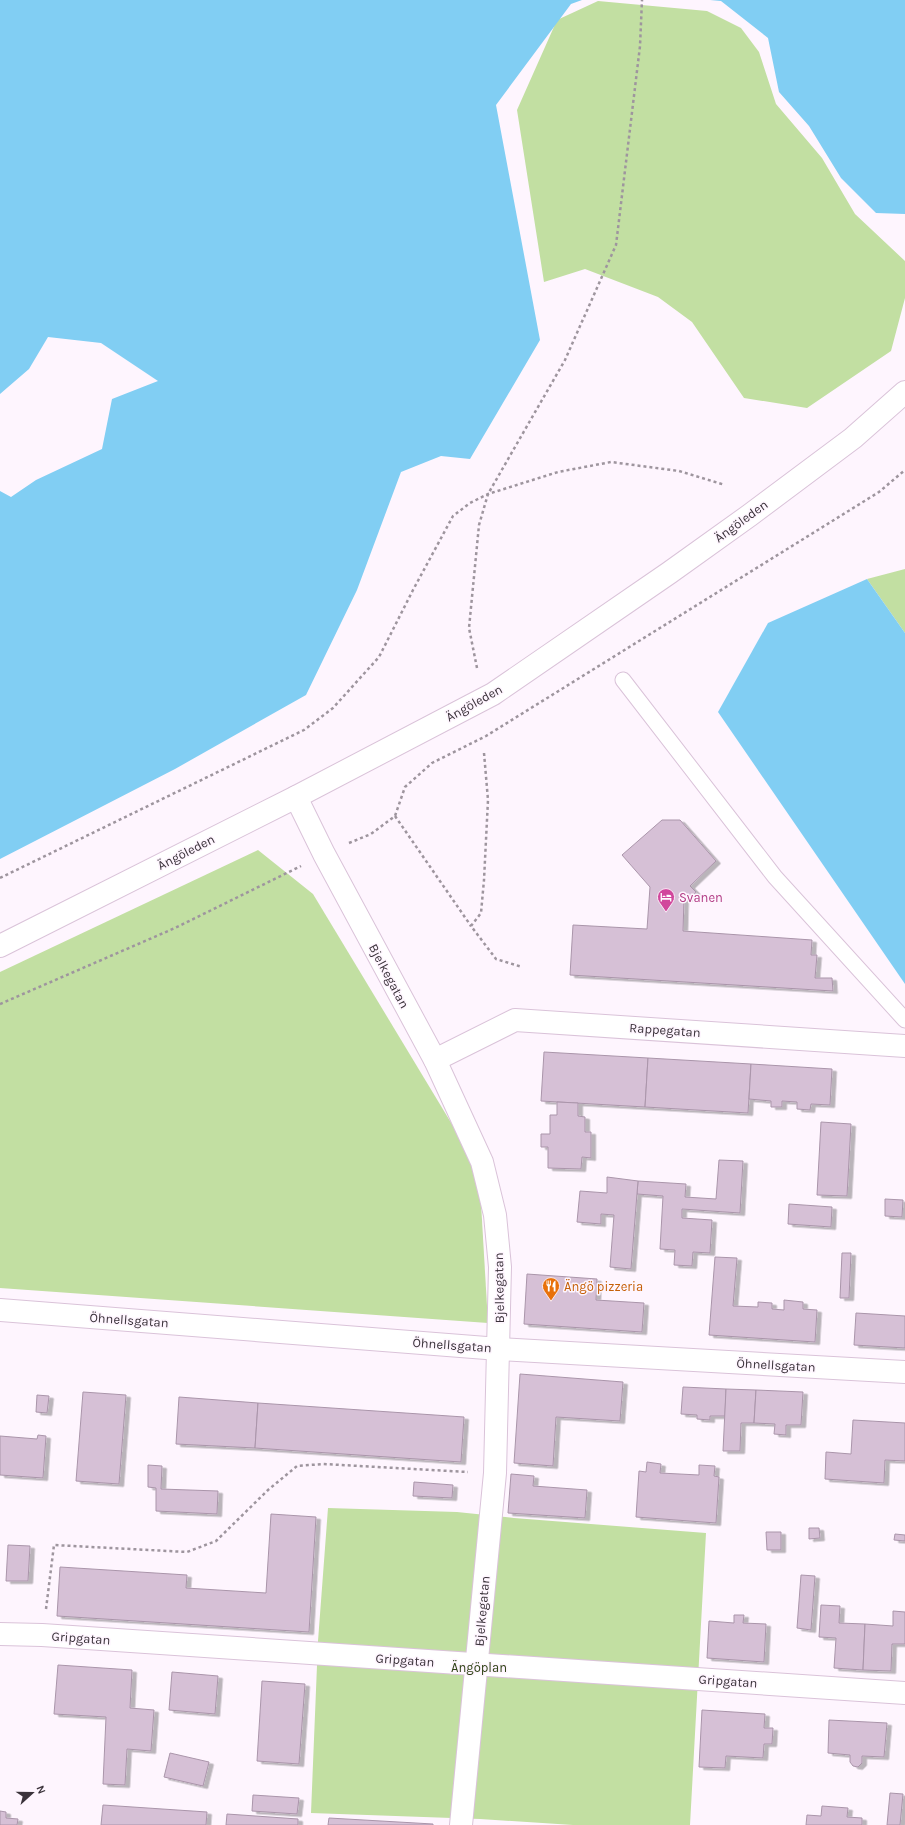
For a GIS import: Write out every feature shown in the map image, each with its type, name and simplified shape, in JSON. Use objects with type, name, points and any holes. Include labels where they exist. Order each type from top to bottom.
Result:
[{"type":"street","name":"Ängöleden","points":[[0,946],[493,694],[750,516],[853,438],[905,392]]},
{"type":"street","name":"Bjelkegatan","points":[[296,796],[324,854],[435,1060],[482,1162],[495,1215],[500,1267],[495,1473],[461,1825]]},
{"type":"street","name":"Rappegatan","points":[[435,1060],[515,1020],[905,1046]]},
{"type":"street","name":"Öhnellsgatan","points":[[0,1310],[499,1349],[905,1372]]},
{"type":"street","name":"Gripgatan","points":[[0,1634],[42,1635],[905,1693]]},
{"type":"lane","points":[[623,680],[775,877],[905,1020]]},
{"type":"path","points":[[477,668],[469,628],[479,525],[488,494],[565,360],[616,245],[640,46],[642,0]]},
{"type":"path","points":[[0,878],[304,730],[333,708],[379,657],[453,516],[470,503],[488,494],[558,472],[611,462],[679,471],[725,485]]},
{"type":"path","points":[[0,1004],[175,928],[324,854],[371,834],[395,816],[405,787],[432,763],[486,736],[879,492],[905,470]]},
{"type":"path","points":[[471,926],[481,913],[484,880],[488,800],[484,753]]},
{"type":"path","points":[[395,816],[471,926],[496,959],[522,966]]},
{"type":"path","points":[[42,1635],[54,1545],[187,1552],[216,1541],[268,1490],[297,1466],[324,1464],[495,1473]]},
{"type":"green space","points":[[598,1],[707,11],[741,28],[759,52],[776,104],[822,158],[855,214],[905,261],[905,298],[891,351],[807,408],[744,398],[692,322],[658,297],[585,269],[544,282],[517,110],[557,20]]},
{"type":"green space","points":[[905,569],[905,633],[867,579]]},
{"type":"green space","points":[[258,850],[313,894],[479,1169],[488,1323],[0,1288],[0,972]]},
{"type":"green space","name":"Ängöplan","points":[[328,1508],[457,1512],[706,1533],[690,1825],[573,1825],[480,1819],[311,1813],[318,1641]]},
{"type":"water","points":[[0,0],[582,0],[571,4],[496,105],[540,340],[470,459],[441,456],[401,472],[357,590],[306,695],[175,769],[0,859],[0,491],[11,497],[36,480],[102,449],[112,399],[158,381],[101,343],[48,337],[29,369],[0,394]]},
{"type":"water","points":[[710,0],[905,0],[905,214],[876,213],[841,178],[809,126],[779,92],[768,38],[721,1]]},
{"type":"water","points":[[867,579],[905,633],[905,984],[718,712],[768,623]]},
{"type":"building","name":"Svanen","points":[[662,820],[680,820],[716,861],[690,886],[696,892],[692,898],[684,899],[683,931],[812,940],[811,955],[817,955],[815,978],[832,978],[833,991],[570,975],[573,925],[647,929],[650,887],[622,855]]},
{"type":"building","points":[[544,1052],[648,1058],[645,1107],[541,1101]]},
{"type":"building","points":[[648,1058],[751,1064],[748,1113],[645,1107]]},
{"type":"building","points":[[751,1064],[832,1069],[830,1105],[811,1104],[810,1110],[797,1109],[797,1102],[782,1101],[782,1107],[771,1107],[771,1101],[749,1099]]},
{"type":"building","points":[[557,1102],[578,1103],[578,1116],[585,1117],[585,1132],[591,1132],[591,1158],[582,1157],[581,1169],[548,1168],[548,1147],[541,1147],[541,1134],[550,1134],[550,1115],[557,1115]]},
{"type":"building","points":[[821,1122],[851,1124],[847,1196],[817,1195]]},
{"type":"building","points":[[719,1160],[743,1161],[740,1213],[682,1209],[682,1218],[712,1220],[710,1253],[693,1252],[692,1266],[674,1265],[675,1250],[660,1249],[663,1196],[637,1194],[638,1181],[686,1184],[685,1197],[716,1199]]},
{"type":"building","points":[[607,1177],[638,1181],[631,1269],[610,1267],[614,1215],[601,1214],[601,1224],[577,1222],[580,1191],[607,1193]]},
{"type":"building","points":[[885,1199],[903,1200],[902,1217],[885,1216]]},
{"type":"building","points":[[789,1204],[832,1207],[831,1227],[788,1224]]},
{"type":"building","points":[[842,1253],[851,1253],[849,1298],[840,1298]]},
{"type":"building","points":[[715,1257],[737,1258],[733,1306],[758,1307],[758,1302],[772,1303],[772,1309],[784,1310],[784,1300],[803,1302],[803,1309],[817,1310],[815,1342],[709,1335]]},
{"type":"building","points":[[527,1274],[597,1279],[596,1300],[644,1303],[642,1332],[524,1324]]},
{"type":"building","points":[[856,1313],[905,1316],[905,1348],[854,1345]]},
{"type":"building","points":[[520,1374],[623,1382],[620,1421],[556,1417],[553,1466],[514,1463]]},
{"type":"building","points":[[683,1387],[726,1389],[725,1416],[710,1416],[710,1420],[697,1419],[697,1415],[681,1414]]},
{"type":"building","points":[[726,1389],[756,1390],[754,1423],[741,1423],[740,1451],[723,1451]]},
{"type":"building","points":[[756,1390],[803,1392],[801,1425],[786,1425],[786,1435],[774,1434],[775,1424],[754,1423]]},
{"type":"building","points":[[83,1392],[126,1395],[119,1484],[76,1481]]},
{"type":"building","points":[[37,1395],[49,1396],[47,1413],[36,1412]]},
{"type":"building","points":[[179,1397],[258,1403],[255,1448],[176,1444]]},
{"type":"building","points":[[258,1403],[464,1417],[461,1462],[255,1448]]},
{"type":"building","points":[[853,1420],[905,1423],[905,1461],[885,1460],[884,1483],[825,1479],[826,1452],[851,1454]]},
{"type":"building","points":[[38,1435],[46,1436],[43,1478],[0,1475],[0,1436],[37,1439]]},
{"type":"building","points":[[647,1462],[661,1464],[660,1473],[699,1475],[699,1465],[715,1466],[714,1476],[719,1477],[716,1523],[636,1517],[639,1471],[646,1472]]},
{"type":"building","points":[[148,1465],[162,1466],[161,1489],[218,1491],[217,1514],[156,1511],[156,1488],[148,1487]]},
{"type":"building","points":[[511,1474],[534,1476],[533,1486],[587,1490],[585,1518],[508,1513]]},
{"type":"building","points":[[414,1482],[453,1485],[452,1498],[413,1496]]},
{"type":"building","points":[[271,1514],[316,1517],[309,1632],[57,1616],[60,1567],[187,1575],[186,1588],[266,1593]]},
{"type":"building","points":[[809,1528],[819,1528],[820,1538],[809,1539]]},
{"type":"building","points":[[766,1532],[781,1532],[781,1550],[767,1550]]},
{"type":"building","points":[[895,1534],[905,1535],[905,1541],[894,1540]]},
{"type":"building","points":[[8,1545],[30,1546],[28,1581],[6,1581]]},
{"type":"building","points":[[801,1575],[815,1576],[811,1630],[797,1628]]},
{"type":"building","points":[[821,1605],[840,1606],[839,1623],[865,1624],[863,1670],[834,1668],[836,1638],[819,1637]]},
{"type":"building","points":[[893,1611],[905,1612],[905,1644],[892,1644],[891,1671],[863,1670],[865,1624],[893,1626]]},
{"type":"building","points":[[734,1615],[744,1615],[743,1623],[766,1624],[764,1662],[707,1658],[709,1621],[734,1623]]},
{"type":"building","points":[[58,1665],[132,1670],[130,1708],[154,1710],[151,1751],[127,1749],[125,1785],[103,1784],[106,1717],[54,1714]]},
{"type":"building","points":[[172,1672],[218,1676],[215,1714],[169,1710]]},
{"type":"building","points":[[262,1681],[305,1684],[299,1764],[257,1761]]},
{"type":"building","points":[[702,1710],[765,1714],[764,1728],[773,1728],[772,1744],[764,1744],[763,1758],[726,1756],[725,1768],[699,1767]]},
{"type":"building","points":[[829,1720],[887,1723],[884,1757],[862,1756],[862,1763],[858,1767],[853,1766],[850,1762],[850,1755],[828,1753]]},
{"type":"building","points":[[170,1753],[209,1762],[203,1786],[164,1777]]},
{"type":"building","points":[[890,1793],[903,1794],[900,1825],[887,1825]]},
{"type":"building","points":[[253,1795],[299,1798],[297,1814],[252,1811]]},
{"type":"building","points":[[103,1805],[207,1812],[206,1825],[101,1825]]},
{"type":"building","points":[[822,1806],[848,1808],[847,1817],[862,1818],[862,1825],[806,1825],[807,1815],[821,1816]]},
{"type":"building","points":[[0,1811],[6,1812],[6,1818],[18,1819],[17,1825],[0,1825]]},
{"type":"building","points":[[227,1814],[298,1819],[298,1825],[226,1825]]},
{"type":"building","points":[[329,1818],[433,1824],[433,1825],[328,1825]]},
{"type":"place","name":"Svanen","points":[[666,912]]},
{"type":"place","name":"Ängö pizzeria","points":[[551,1301]]}]
